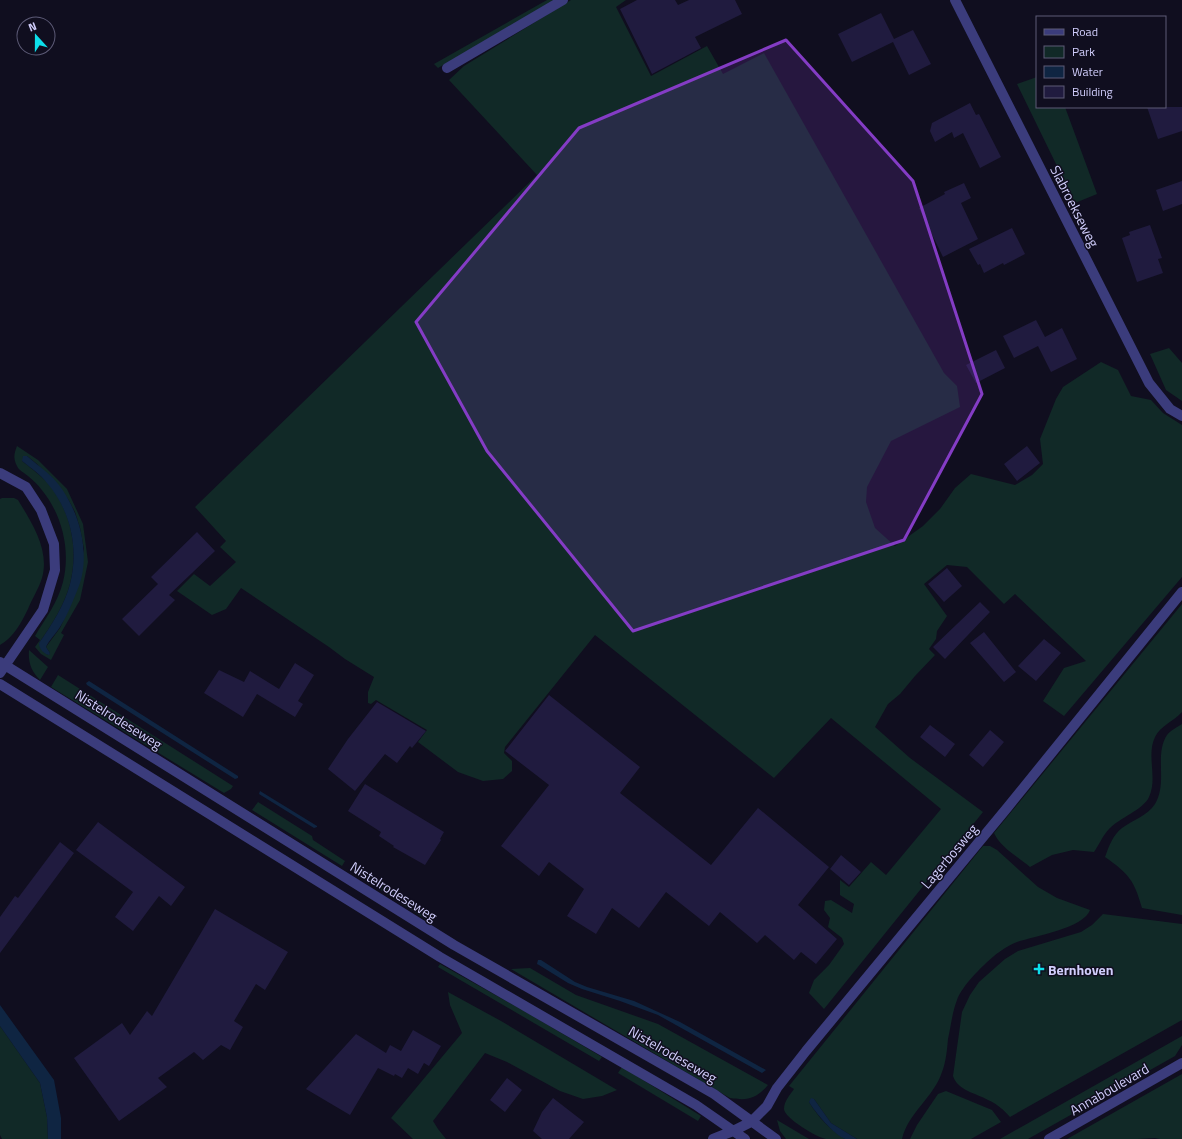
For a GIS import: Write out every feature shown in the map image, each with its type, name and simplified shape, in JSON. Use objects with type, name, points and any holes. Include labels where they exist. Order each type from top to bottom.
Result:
[{"type":"street","points":[[447,68],[563,0]]},
{"type":"street","name":"Slabroekseweg","points":[[955,0],[1149,383],[1170,408],[1182,416]]},
{"type":"street","points":[[0,473],[26,487],[41,510],[54,544],[55,570],[43,610],[2,667]]},
{"type":"street","name":"Lagerbosweg","points":[[733,1131],[751,1122],[767,1106],[777,1088],[806,1051],[1007,808],[1182,592]]},
{"type":"street","name":"Nistelrodeseweg","points":[[2,667],[454,945],[714,1094],[776,1139]]},
{"type":"street","points":[[0,684],[440,957],[696,1104],[745,1139]]},
{"type":"street","name":"Annaboulevard","points":[[1049,1139],[1182,1063]]},
{"type":"street","points":[[713,1139],[733,1131]]},
{"type":"highlighted area","points":[[786,40],[913,181],[982,394],[904,540],[633,631],[487,451],[416,322],[579,128]]},
{"type":"green space","points":[[547,0],[555,0],[438,68],[434,64]]},
{"type":"green space","points":[[571,0],[626,0],[616,7],[651,76],[707,46],[723,74],[764,53],[944,373],[957,386],[960,407],[891,441],[867,487],[866,502],[875,528],[895,546],[923,526],[940,509],[955,488],[971,474],[1015,485],[1032,475],[1043,464],[1040,439],[1056,399],[1063,387],[1101,362],[1118,370],[1131,396],[1151,400],[1163,413],[1182,425],[1182,577],[1064,716],[1043,701],[1064,668],[1086,661],[1015,594],[1004,604],[967,567],[947,565],[924,584],[947,616],[937,631],[936,639],[929,649],[935,655],[900,694],[888,704],[875,727],[910,758],[983,812],[824,1009],[809,993],[814,980],[829,965],[844,944],[842,938],[828,927],[830,918],[824,910],[825,901],[831,900],[852,913],[854,904],[840,895],[840,880],[849,887],[871,862],[886,875],[941,809],[831,718],[774,778],[595,635],[505,747],[504,753],[512,761],[512,771],[503,779],[483,781],[458,772],[418,742],[427,730],[376,700],[371,704],[368,703],[368,692],[374,677],[241,588],[226,609],[212,615],[177,591],[194,574],[210,586],[236,562],[220,547],[226,541],[195,507],[537,175],[449,80],[464,66]]},
{"type":"green space","points":[[1036,77],[1036,108],[1065,108],[1097,194],[1075,203],[1017,84]]},
{"type":"green space","points":[[1169,348],[1182,363],[1182,401],[1166,390],[1150,354]]},
{"type":"green space","points":[[17,446],[38,460],[67,489],[83,524],[88,562],[80,600],[61,633],[64,635],[51,660],[41,654],[35,647],[40,640],[35,636],[51,610],[61,589],[65,570],[65,545],[59,521],[48,499],[37,484],[17,466],[14,458]],"holes":[[[27,456],[37,464],[68,499],[75,512],[84,549],[71,604],[60,628],[46,647],[50,653],[48,655],[39,643],[57,615],[68,592],[73,571],[74,557],[71,531],[56,494],[39,474],[22,461]]]},
{"type":"green space","points":[[14,498],[18,500],[34,527],[42,547],[44,568],[41,582],[23,619],[13,634],[0,645],[0,499]]},
{"type":"green space","points":[[1182,604],[1182,712],[1160,730],[1155,737],[1152,752],[1152,782],[1149,797],[1142,806],[1109,829],[1094,852],[1073,850],[1052,855],[1030,867],[1000,843],[994,833]]},
{"type":"green space","points":[[29,650],[48,667],[40,680],[34,673],[31,666]]},
{"type":"green space","points":[[58,675],[233,786],[224,793],[51,687]]},
{"type":"green space","points":[[1182,724],[1182,915],[1142,908],[1130,878],[1120,868],[1105,857],[1116,834],[1126,825],[1144,815],[1155,804],[1161,787],[1161,751],[1163,743],[1168,734]]},
{"type":"green space","points":[[258,802],[312,836],[313,840],[345,861],[342,866],[252,810]]},
{"type":"green space","points":[[983,846],[990,846],[997,850],[1038,887],[1057,898],[1090,910],[1079,922],[1008,946],[989,960],[963,989],[955,1005],[942,1072],[933,1089],[910,1121],[902,1139],[857,1139],[831,1123],[814,1099],[809,1102],[816,1113],[829,1127],[845,1139],[822,1138],[802,1127],[785,1113],[784,1106],[794,1089],[789,1086]]},
{"type":"green space","points":[[359,870],[423,910],[425,919],[356,874]]},
{"type":"green space","points":[[1103,914],[1182,924],[1182,1020],[1010,1117],[994,1103],[968,1091],[959,1085],[953,1076],[962,1012],[970,995],[979,982],[1005,959],[1018,951],[1081,932],[1092,925]]},
{"type":"green space","points":[[440,964],[602,1057],[599,1061],[438,967]]},
{"type":"green space","points":[[530,968],[576,995],[658,1024],[768,1085],[760,1093],[751,1098],[730,1098],[511,969]]},
{"type":"green space","points":[[448,992],[501,1021],[617,1090],[602,1096],[583,1099],[560,1091],[507,1062],[485,1053],[433,1121],[446,1139],[413,1139],[391,1118],[462,1033],[450,1005]]},
{"type":"green space","points":[[0,1026],[40,1083],[47,1117],[48,1139],[2,1139],[0,1135]]},
{"type":"green space","points":[[1182,1036],[1182,1045],[1175,1056],[1028,1139],[1000,1139]]},
{"type":"green space","points":[[622,1067],[701,1116],[698,1121],[618,1073]]},
{"type":"green space","points":[[1182,1074],[1182,1139],[1067,1139]]},
{"type":"green space","points":[[946,1091],[992,1110],[1001,1122],[971,1139],[910,1139],[917,1125],[938,1094]]},
{"type":"green space","points":[[777,1120],[809,1139],[786,1139],[780,1131]]},
{"type":"water","points":[[23,456],[27,456],[47,472],[62,489],[70,502],[76,517],[81,532],[83,547],[84,562],[82,577],[65,618],[46,647],[50,653],[49,655],[42,651],[39,643],[57,615],[68,592],[73,571],[73,544],[71,531],[62,506],[44,480],[22,461]]},
{"type":"water","points":[[89,681],[238,776],[238,778],[235,779],[87,685],[86,683]]},
{"type":"water","points":[[260,791],[317,827],[314,828],[259,794]]},
{"type":"water","points":[[538,960],[541,960],[575,982],[634,1001],[680,1022],[766,1070],[762,1073],[658,1015],[568,983],[537,964]]},
{"type":"water","points":[[0,1005],[54,1080],[61,1118],[61,1139],[48,1139],[47,1117],[40,1083],[0,1026]]},
{"type":"water","points":[[811,1098],[814,1099],[831,1123],[857,1139],[845,1139],[835,1133],[820,1117],[809,1102]]},
{"type":"building","points":[[637,0],[675,0],[678,5],[689,0],[735,0],[742,14],[695,37],[701,48],[652,74],[620,9]]},
{"type":"building","points":[[881,13],[894,39],[913,30],[931,64],[909,75],[893,42],[852,62],[838,34]]},
{"type":"building","points":[[970,103],[976,115],[979,114],[1001,157],[980,168],[963,133],[954,138],[952,132],[935,142],[930,131],[932,123]]},
{"type":"building","points":[[1182,107],[1182,131],[1158,139],[1147,108]]},
{"type":"building","points":[[1182,181],[1182,204],[1163,211],[1156,190]]},
{"type":"building","points":[[964,183],[971,198],[961,203],[978,239],[943,257],[919,208],[945,194],[944,192]]},
{"type":"building","points":[[1150,225],[1162,258],[1158,259],[1163,273],[1137,282],[1122,238],[1130,235],[1129,232]]},
{"type":"building","points":[[1012,228],[1025,254],[984,273],[980,264],[978,265],[969,249]]},
{"type":"building","points":[[1036,320],[1045,337],[1062,328],[1077,359],[1051,372],[1038,346],[1014,358],[1003,336]]},
{"type":"building","points":[[996,350],[1005,368],[976,383],[966,365]]},
{"type":"building","points":[[1027,446],[1040,463],[1017,481],[1004,464]]},
{"type":"building","points":[[197,532],[215,551],[169,595],[175,600],[139,636],[122,619],[158,584],[151,577]]},
{"type":"building","points":[[947,568],[962,586],[944,602],[928,584]]},
{"type":"building","points":[[980,602],[990,612],[945,659],[933,647]]},
{"type":"building","points":[[984,632],[1016,672],[1004,682],[970,643]]},
{"type":"building","points":[[1044,639],[1061,653],[1036,681],[1018,666]]},
{"type":"building","points":[[295,663],[314,675],[298,701],[303,704],[295,717],[257,694],[243,717],[204,693],[219,670],[244,682],[250,671],[279,689]]},
{"type":"building","points":[[549,695],[640,767],[620,793],[711,865],[758,808],[829,867],[798,905],[837,939],[816,964],[801,952],[794,960],[765,935],[757,943],[720,912],[709,926],[666,892],[639,928],[612,908],[596,934],[567,916],[584,889],[549,862],[539,876],[501,846],[549,785],[505,751]]},
{"type":"building","points":[[377,702],[426,731],[412,748],[410,746],[397,763],[385,754],[355,791],[328,769],[348,739]]},
{"type":"building","points":[[930,725],[955,744],[945,757],[920,737]]},
{"type":"building","points":[[990,730],[1004,742],[983,767],[969,755]]},
{"type":"building","points":[[365,784],[444,832],[440,839],[441,840],[425,865],[393,847],[394,846],[379,836],[381,832],[348,811]]},
{"type":"building","points":[[98,822],[185,887],[171,906],[159,896],[133,931],[115,917],[133,892],[76,850]]},
{"type":"building","points":[[60,842],[74,853],[0,953],[0,917],[15,896],[18,898]]},
{"type":"building","points":[[841,855],[861,872],[849,885],[830,869]]},
{"type":"building","points":[[215,909],[288,952],[265,990],[256,984],[234,1021],[243,1027],[230,1050],[221,1045],[203,1060],[194,1052],[158,1078],[167,1087],[119,1121],[74,1058],[122,1023],[130,1035],[147,1011],[152,1016]]},
{"type":"building","points":[[413,1030],[441,1046],[429,1066],[424,1063],[418,1074],[408,1068],[402,1078],[395,1074],[394,1076],[378,1068],[350,1115],[306,1089],[356,1034],[386,1053],[390,1045],[401,1051]]},
{"type":"building","points":[[507,1078],[522,1090],[505,1112],[490,1100]]},
{"type":"building","points":[[553,1098],[584,1122],[569,1139],[542,1139],[533,1131],[542,1112]]},
{"type":"place","name":"Bernhoven","points":[[1039,969]]}]
